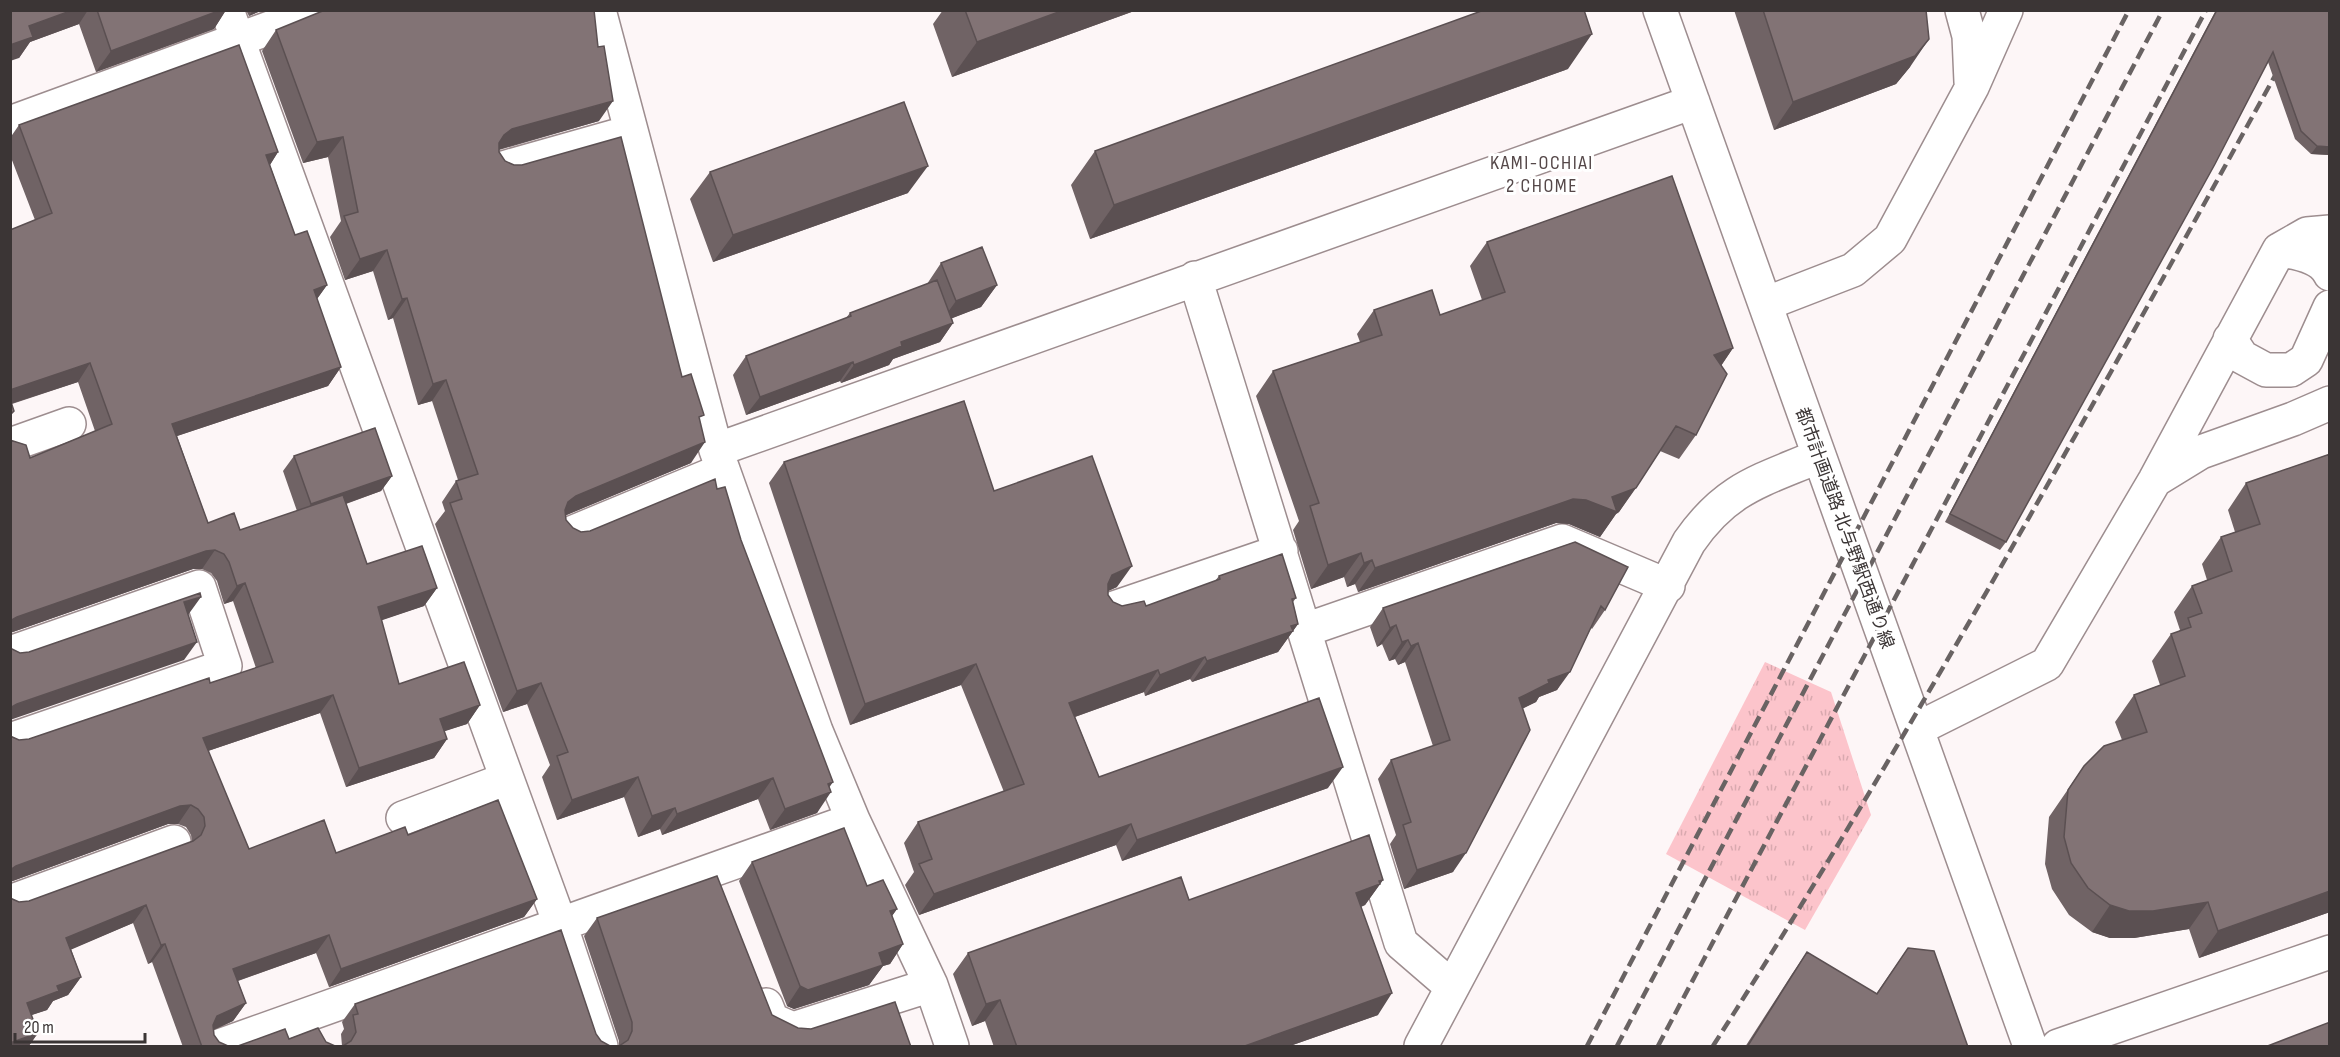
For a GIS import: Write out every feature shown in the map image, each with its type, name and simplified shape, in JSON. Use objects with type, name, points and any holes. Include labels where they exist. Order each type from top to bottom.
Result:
[{"type":"street","points":[[10,123],[232,25],[319,10]]},
{"type":"street","points":[[599,10],[720,460],[816,731],[853,820],[931,985],[952,1047]]},
{"type":"street","name":"都市計画道路 北与野駅西通り線","points":[[1660,10],[2030,1047]]},
{"type":"street","points":[[1962,10],[1969,36],[1972,87]]},
{"type":"street","points":[[1765,304],[1853,270],[1890,239],[1972,87],[2006,10]]},
{"type":"street","points":[[232,25],[560,924],[601,1047]]},
{"type":"street","points":[[569,534],[720,460],[1195,278],[1693,102]]},
{"type":"street","points":[[503,168],[630,132]]},
{"type":"street","points":[[1917,729],[2047,664],[2155,480],[2278,250],[2307,234],[2330,232]]},
{"type":"street","points":[[2278,250],[2295,252],[2316,260],[2330,274]]},
{"type":"street","points":[[1195,278],[1401,943],[1452,987]]},
{"type":"street","points":[[2230,339],[2242,357],[2266,370],[2291,370],[2306,360],[2330,307]]},
{"type":"street","points":[[2155,480],[2201,452],[2293,419],[2330,403]]},
{"type":"street","points":[[10,445],[69,424]]},
{"type":"street","points":[[1421,1047],[1668,586],[1689,542],[1707,517],[1722,502],[1741,489],[1819,456]]},
{"type":"street","points":[[1305,630],[1562,541],[1668,586]]},
{"type":"street","points":[[1111,609],[1281,551]]},
{"type":"street","points":[[10,653],[199,587],[225,666],[10,740]]},
{"type":"street","points":[[403,818],[507,779]]},
{"type":"street","points":[[219,1047],[318,1024],[560,924],[853,820]]},
{"type":"street","points":[[10,902],[174,842]]},
{"type":"street","points":[[714,869],[726,902]]},
{"type":"street","points":[[2058,1047],[2330,952]]},
{"type":"street","points":[[755,977],[772,1020],[793,1029],[931,985]]},
{"type":"green space","points":[[1765,662],[1831,692],[1871,815],[1805,930],[1666,854]]},
{"type":"building","points":[[10,10],[73,10],[29,26],[33,37],[10,45]]},
{"type":"building","points":[[97,10],[221,10],[111,51]]},
{"type":"building","points":[[325,10],[594,10],[598,47],[604,46],[613,101],[512,129],[499,143],[499,152],[505,161],[514,165],[522,165],[621,137],[682,377],[691,374],[704,415],[699,417],[705,442],[576,496],[568,502],[565,510],[566,520],[573,528],[581,532],[590,531],[715,479],[717,489],[725,487],[741,540],[833,782],[828,784],[831,792],[785,809],[773,778],[677,814],[675,808],[652,816],[638,777],[572,800],[557,756],[568,752],[541,683],[517,691],[450,503],[462,499],[456,481],[478,474],[446,380],[433,384],[407,298],[402,299],[387,250],[360,259],[344,216],[358,212],[343,137],[317,142],[276,30]]},
{"type":"building","points":[[965,10],[1064,10],[977,42]]},
{"type":"building","points":[[1484,10],[1584,10],[1592,34],[1114,205],[1095,151]]},
{"type":"building","points":[[1763,10],[1926,10],[1929,39],[1915,56],[1793,102]]},
{"type":"building","points":[[2217,10],[2330,11],[2330,147],[2317,146],[2301,131],[2273,52],[2215,164],[2006,542],[1950,514]]},
{"type":"building","points":[[239,45],[278,152],[266,155],[295,235],[307,231],[327,285],[314,290],[341,367],[172,424],[208,523],[234,513],[240,530],[343,495],[367,564],[422,546],[437,588],[378,607],[399,684],[464,662],[480,705],[440,719],[447,739],[359,768],[333,695],[203,738],[249,849],[324,820],[336,853],[405,827],[408,835],[498,800],[537,899],[341,969],[329,935],[233,969],[246,1003],[217,1016],[213,1025],[214,1035],[219,1042],[228,1046],[238,1046],[285,1029],[289,1039],[318,1028],[326,1042],[335,1046],[343,1046],[351,1041],[356,1032],[353,1015],[358,1014],[355,1004],[561,930],[596,1034],[601,1041],[610,1046],[619,1046],[628,1040],[632,1031],[632,1022],[597,918],[717,876],[772,1015],[798,1028],[811,1029],[895,1002],[911,1047],[202,1047],[165,944],[161,945],[146,905],[66,938],[81,977],[57,986],[59,991],[27,1003],[38,1033],[10,1043],[10,898],[19,902],[29,901],[193,841],[201,835],[205,826],[204,817],[198,809],[191,805],[180,806],[10,870],[10,736],[19,740],[29,739],[209,678],[210,683],[273,662],[245,583],[237,586],[229,562],[224,554],[215,550],[206,551],[10,621],[10,440],[26,445],[30,458],[112,424],[90,363],[10,390],[10,230],[52,213],[19,125]]},
{"type":"building","points":[[904,102],[928,166],[733,235],[710,172]]},
{"type":"building","points":[[1672,176],[1733,348],[1714,355],[1727,374],[1696,435],[1676,426],[1636,488],[1612,497],[1617,512],[1586,500],[1573,499],[1375,568],[1372,560],[1364,563],[1361,553],[1328,565],[1310,506],[1319,503],[1273,371],[1382,335],[1374,310],[1432,290],[1440,315],[1505,292],[1487,242]]},
{"type":"building","points":[[982,247],[997,285],[956,301],[941,263]]},
{"type":"building","points":[[937,280],[953,323],[901,342],[902,346],[854,365],[853,362],[760,397],[746,356]]},
{"type":"building","points":[[10,399],[14,411],[10,415]]},
{"type":"building","points":[[964,401],[994,491],[1092,456],[1132,566],[1112,575],[1108,584],[1108,595],[1113,602],[1122,606],[1144,601],[1146,606],[1220,579],[1219,576],[1282,554],[1296,598],[1292,599],[1298,624],[1291,626],[1293,631],[1207,661],[1205,657],[1160,675],[1158,670],[1069,703],[1099,777],[1319,698],[1343,767],[1137,840],[1131,824],[934,894],[919,864],[932,859],[918,822],[1024,784],[976,664],[865,704],[784,462]]},
{"type":"building","points":[[375,428],[392,476],[311,504],[294,456]]},
{"type":"building","points":[[2330,454],[2330,891],[2218,931],[2208,902],[2153,911],[2129,911],[2110,905],[2088,888],[2071,863],[2064,837],[2068,790],[2084,766],[2104,746],[2147,732],[2134,695],[2185,676],[2171,634],[2191,627],[2188,618],[2202,613],[2192,586],[2232,571],[2221,537],[2260,524],[2246,483]]},
{"type":"building","points":[[1575,542],[1628,567],[1605,610],[1601,606],[1570,672],[1548,680],[1549,683],[1519,698],[1530,730],[1466,853],[1417,870],[1403,825],[1411,822],[1391,760],[1450,740],[1418,643],[1411,646],[1408,640],[1402,642],[1396,625],[1390,628],[1383,608]]},
{"type":"building","points":[[200,593],[201,597],[184,602],[197,642],[10,708],[10,648],[20,653],[29,652]]},
{"type":"building","points":[[844,828],[867,886],[883,880],[897,909],[890,911],[903,944],[879,953],[883,965],[808,990],[800,986],[752,862]]},
{"type":"building","points":[[1369,835],[1383,880],[1379,881],[1380,884],[1356,893],[1392,993],[1242,1047],[1017,1047],[1000,1000],[986,1004],[968,953],[1181,877],[1189,900]]},
{"type":"building","points":[[1908,948],[1934,951],[1968,1047],[1747,1047],[1807,952],[1877,994]]},
{"type":"building","points":[[2330,1022],[2330,1047],[2265,1047]]},
{"type":"railway","points":[[1587,1046],[2129,10]]},
{"type":"railway","points":[[1617,1046],[2163,10]]},
{"type":"railway","points":[[1658,1046],[2206,10]]},
{"type":"railway","points":[[1713,1046],[1789,926],[1934,682],[2075,435],[2282,63]]},
{"type":"district","name":"KAMI-OCHIAI 2 CHOME","points":[[1542,174]]}]
